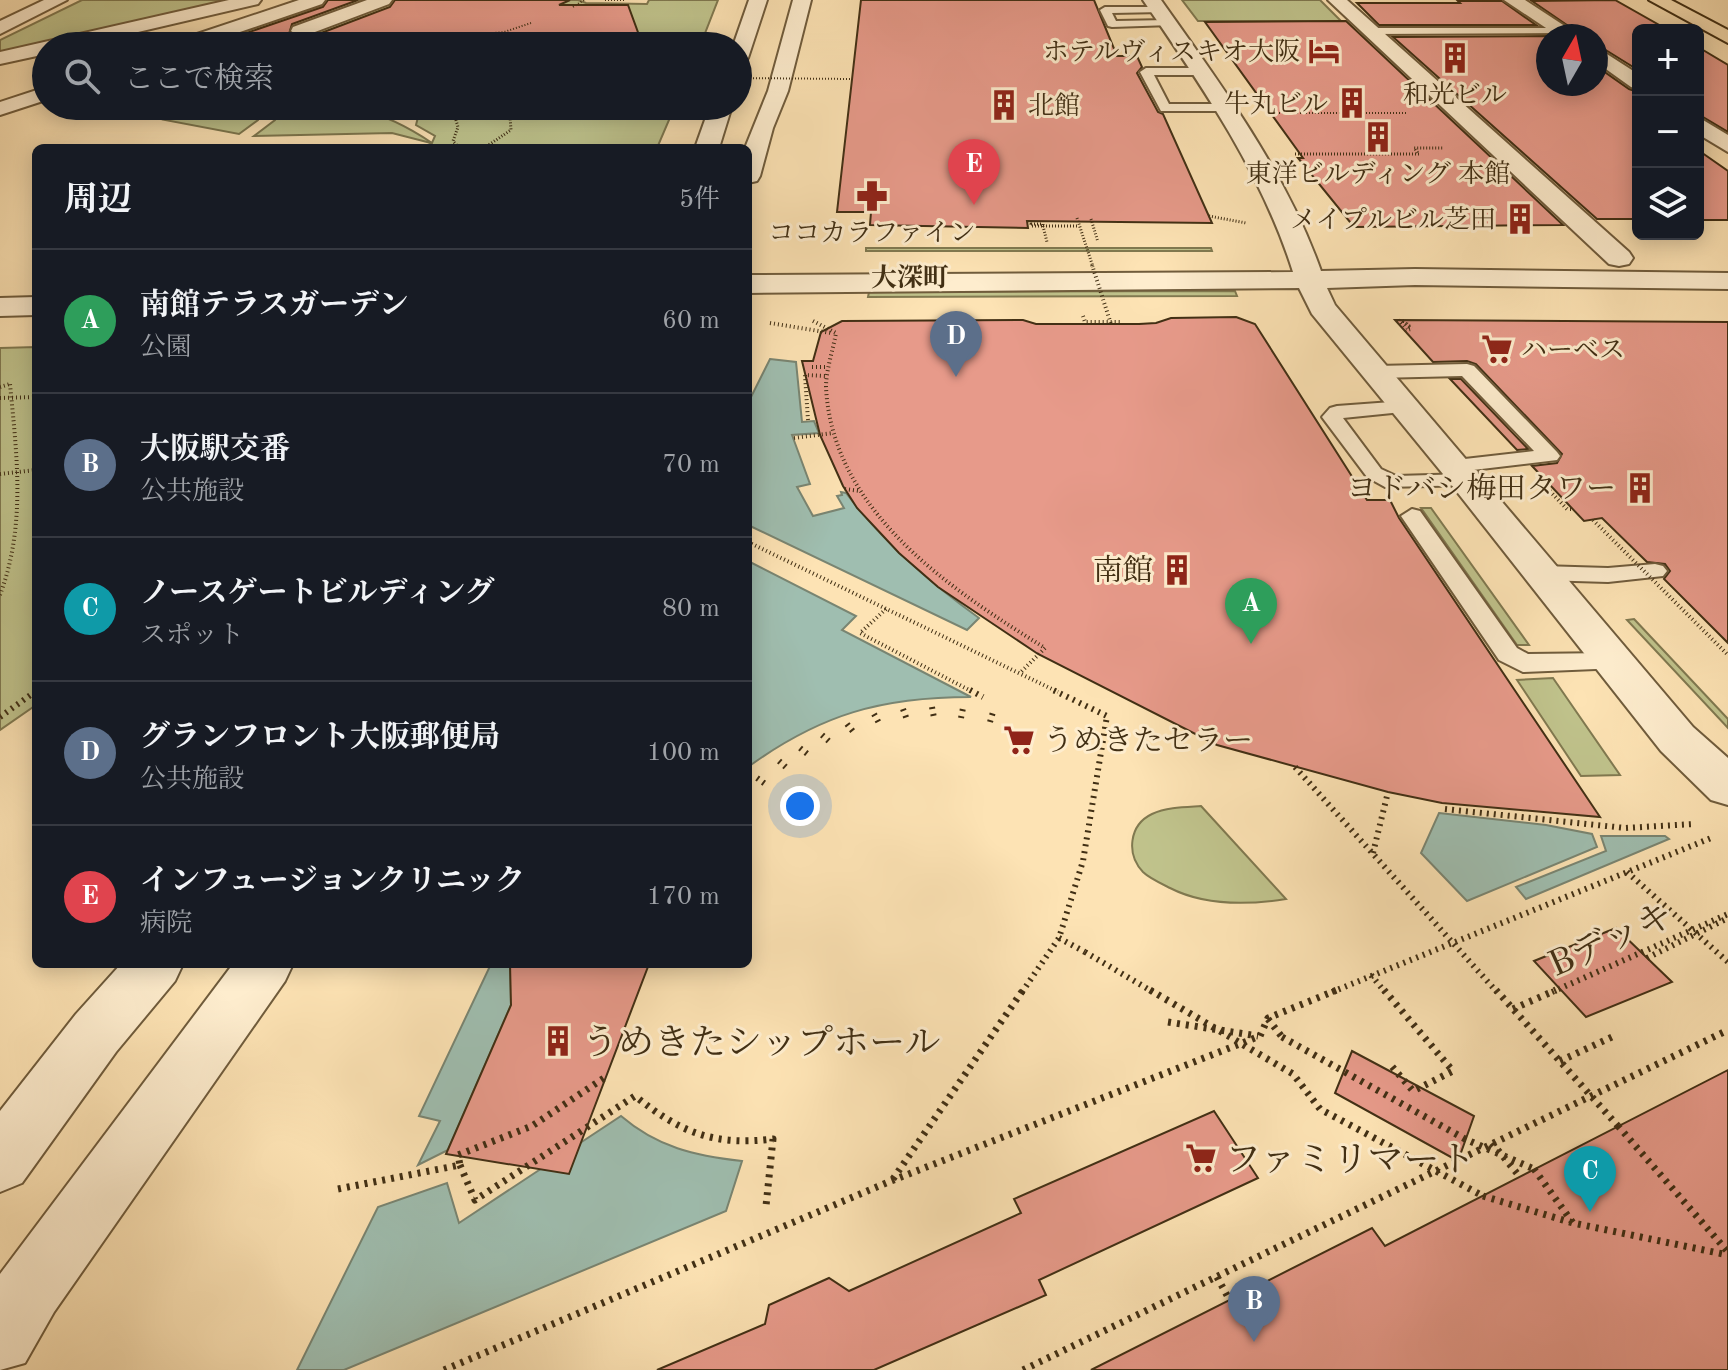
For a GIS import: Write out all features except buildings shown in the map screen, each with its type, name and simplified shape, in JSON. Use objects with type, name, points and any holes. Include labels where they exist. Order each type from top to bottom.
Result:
[{"type":"highway","points":[[1658,0],[1728,37]]},
{"type":"highway","points":[[1683,0],[1728,24]]},
{"type":"street","points":[[0,28],[58,0]]},
{"type":"street","points":[[114,32],[252,0]]},
{"type":"street","points":[[221,32],[316,0]]},
{"type":"street","points":[[293,32],[383,0]]},
{"type":"street","points":[[747,32],[758,0]]},
{"type":"street","points":[[752,162],[778,91],[802,0]]},
{"type":"street","points":[[1337,0],[1619,258]]},
{"type":"street","points":[[1513,0],[1552,24]]},
{"type":"street","points":[[1160,11],[1226,111],[1294,235],[1304,270],[1322,308],[1461,473],[1611,662],[1677,739],[1728,787]]},
{"type":"street","points":[[0,58],[32,51]]},
{"type":"street","points":[[1608,62],[1632,79]]},
{"type":"street","points":[[1,109],[32,98]]},
{"type":"street","points":[[708,144],[716,120]]},
{"type":"street","points":[[1704,128],[1728,145]]},
{"type":"street","points":[[752,284],[1304,270],[1619,258],[1728,260]]},
{"type":"street","points":[[752,264],[1304,270],[1728,281]]},
{"type":"street","points":[[0,290],[32,289]]},
{"type":"street","points":[[0,307],[32,306]]},
{"type":"street","points":[[0,1161],[96,1033],[153,968]]},
{"type":"street","points":[[0,1338],[57,1250],[263,968]]},
{"type":"lane","points":[[1371,31],[1536,34]]},
{"type":"lane","points":[[1201,71],[1146,72],[1165,108],[1226,111]]},
{"type":"lane","points":[[1376,372],[1467,370],[1550,456],[1393,482],[1374,473],[1332,417],[1337,412],[1405,407]]},
{"type":"lane","points":[[1461,473],[1536,474]]},
{"type":"lane","points":[[1412,516],[1508,654],[1523,663],[1611,662]]},
{"type":"lane","points":[[1541,573],[1608,575],[1648,563]]},
{"type":"path","points":[[573,7],[584,0]]},
{"type":"path","points":[[605,0],[624,0]]},
{"type":"path","points":[[504,32],[531,23]]},
{"type":"path","points":[[752,78],[852,79]]},
{"type":"path","points":[[1226,111],[1458,113]]},
{"type":"path","points":[[456,120],[458,127],[453,141],[456,144]]},
{"type":"path","points":[[490,144],[511,130],[511,120]]},
{"type":"path","points":[[1282,154],[1419,154],[1414,148],[1498,149]]},
{"type":"path","points":[[1209,216],[1239,221]]},
{"type":"path","points":[[1077,218],[1111,324]]},
{"type":"path","points":[[1091,219],[1098,242]]},
{"type":"path","points":[[1047,242],[1044,227],[1043,224],[1031,224],[1032,226],[1041,226],[1052,226],[1079,226]]},
{"type":"path","points":[[803,316],[836,333]]},
{"type":"path","points":[[1398,321],[1406,330],[1411,329],[1404,321],[1401,321],[1408,328],[1412,328]]},
{"type":"path","points":[[763,322],[836,333]]},
{"type":"path","points":[[1085,322],[1122,322]]},
{"type":"path","points":[[836,333],[827,367],[827,404],[833,433],[860,491],[884,522],[931,569],[994,617],[1045,648],[1021,673]]},
{"type":"path","points":[[812,367],[827,367]]},
{"type":"path","points":[[808,420],[805,375],[826,376]]},
{"type":"path","points":[[0,387],[10,384],[21,508],[16,543],[0,595]]},
{"type":"path","points":[[0,398],[32,397]]},
{"type":"path","points":[[794,438],[833,433]]},
{"type":"path","points":[[0,474],[32,470]]},
{"type":"path","points":[[1536,474],[1567,509],[1572,509]]},
{"type":"path","points":[[845,489],[860,491]]},
{"type":"path","points":[[1593,520],[1728,655]]},
{"type":"path","points":[[752,544],[1107,716],[1083,861],[1059,938],[891,1181]]},
{"type":"path","points":[[886,609],[860,633],[983,697]]},
{"type":"path","points":[[0,717],[32,694]]},
{"type":"path","points":[[932,707],[934,718]]},
{"type":"path","points":[[961,718],[963,708]]},
{"type":"path","points":[[903,709],[907,720]]},
{"type":"path","points":[[990,722],[993,712]]},
{"type":"path","points":[[874,714],[880,725]]},
{"type":"path","points":[[847,724],[855,734]]},
{"type":"path","points":[[822,735],[832,744]]},
{"type":"path","points":[[800,748],[810,756]]},
{"type":"path","points":[[779,761],[789,770]]},
{"type":"path","points":[[1295,767],[1618,1126],[1728,1254]]},
{"type":"path","points":[[757,778],[768,786]]},
{"type":"path","points":[[1373,854],[1388,792]]},
{"type":"path","points":[[1445,809],[1625,828],[1694,824]]},
{"type":"path","points":[[444,1370],[891,1181],[1260,1036],[1268,1018],[1711,838]]},
{"type":"path","points":[[1627,872],[1728,962]]},
{"type":"path","points":[[1647,958],[1728,916]]},
{"type":"path","name":"Bデッキ","points":[[1513,1009],[1728,916]]},
{"type":"path","points":[[1059,938],[1293,1074],[1320,1109],[1483,1196],[1573,1223],[1728,1254]]},
{"type":"path","points":[[1371,975],[1453,1071],[1413,1091],[1389,1063]]},
{"type":"path","points":[[1268,1018],[1282,1037],[1465,1139],[1534,1169],[1573,1223]]},
{"type":"path","points":[[1168,1022],[1260,1036]]},
{"type":"path","points":[[1023,1370],[1728,1030]]},
{"type":"path","points":[[1560,1061],[1614,1036]]},
{"type":"path","points":[[607,1076],[532,1126],[458,1155],[475,1200],[635,1096],[684,1133],[754,1143],[773,1139],[766,1206]]},
{"type":"path","points":[[1492,1143],[1520,1177]]},
{"type":"path","points":[[338,1189],[460,1165]]},
{"type":"path","points":[[1217,1277],[1229,1299]]},
{"type":"green space","points":[[82,0],[230,0],[88,32],[32,32],[32,45],[0,52],[0,40]]},
{"type":"green space","points":[[339,0],[578,0],[586,3],[647,4],[649,0],[718,0],[705,32],[242,32]]},
{"type":"green space","points":[[1182,0],[1320,0],[1341,21],[1198,21]]},
{"type":"green space","points":[[165,120],[258,120],[239,134]]},
{"type":"green space","points":[[275,120],[391,120],[432,143],[435,136],[416,125],[417,120],[669,120],[659,144],[430,144],[392,133],[254,136]]},
{"type":"green space","points":[[866,248],[1211,248],[1212,251],[866,251]]},
{"type":"green space","points":[[1235,291],[1237,296],[868,297],[869,292]]},
{"type":"green space","points":[[32,347],[32,708],[0,730],[0,348]]},
{"type":"green space","points":[[1421,508],[1431,508],[1529,645],[1517,645]]},
{"type":"green space","points":[[1634,619],[1728,719],[1728,728],[1627,620]]},
{"type":"green space","points":[[1553,678],[1620,775],[1581,776],[1517,680]]},
{"type":"green space","points":[[1201,806],[1286,899],[1242,903],[1212,901],[1183,894],[1143,872],[1132,849],[1138,825],[1158,812]]},
{"type":"shaded area","points":[[770,359],[796,362],[802,422],[814,421],[819,433],[792,435],[810,484],[797,487],[813,516],[844,508],[837,496],[842,495],[841,492],[846,493],[875,528],[908,560],[979,618],[967,630],[752,527],[752,395]]},
{"type":"shaded area","points":[[752,563],[856,616],[842,630],[971,697],[909,700],[854,712],[801,734],[752,764]]},
{"type":"shaded area","points":[[1439,813],[1546,825],[1592,834],[1597,847],[1467,901],[1421,853]]},
{"type":"shaded area","points":[[1601,836],[1665,836],[1669,839],[1526,899],[1516,887],[1606,851]]},
{"type":"shaded area","points":[[489,968],[510,968],[511,1005],[448,1150],[418,1165],[440,1121],[419,1116]]},
{"type":"shaded area","points":[[621,1116],[663,1143],[708,1156],[742,1161],[726,1211],[344,1370],[297,1370],[378,1207],[447,1183],[459,1223]]},
{"type":"place","name":"ホテルヴィスキオ大阪","points":[[1324,51]]},
{"type":"place","name":"和光ビル","points":[[1455,58]]},
{"type":"place","name":"牛丸ビル","points":[[1352,103]]},
{"type":"place","name":"北館","points":[[1004,105]]},
{"type":"place","name":"東洋ビルディング 本館","points":[[1378,137]]},
{"type":"place","name":"ココカラファイン","points":[[872,196]]},
{"type":"place","name":"インフュージョンクリニック","points":[[974,205]]},
{"type":"place","name":"メイプルビル芝田","points":[[1520,219]]},
{"type":"place","name":"ハーベス","points":[[1497,349]]},
{"type":"place","name":"グランフロント大阪郵便局","points":[[956,377]]},
{"type":"place","name":"ヨドバシ梅田タワー","points":[[1640,488]]},
{"type":"place","name":"南館","points":[[1177,570]]},
{"type":"place","name":"南館テラスガーデン","points":[[1251,644]]},
{"type":"place","name":"うめきたセラー","points":[[1019,740]]},
{"type":"place","name":"うめきたシップホール","points":[[558,1041]]},
{"type":"place","name":"ファミリマート","points":[[1201,1158]]},
{"type":"place","name":"ノースゲートビルディング","points":[[1590,1212]]},
{"type":"place","name":"大阪駅交番","points":[[1254,1342]]},
{"type":"district","name":"大深町","points":[[910,277]]}]
